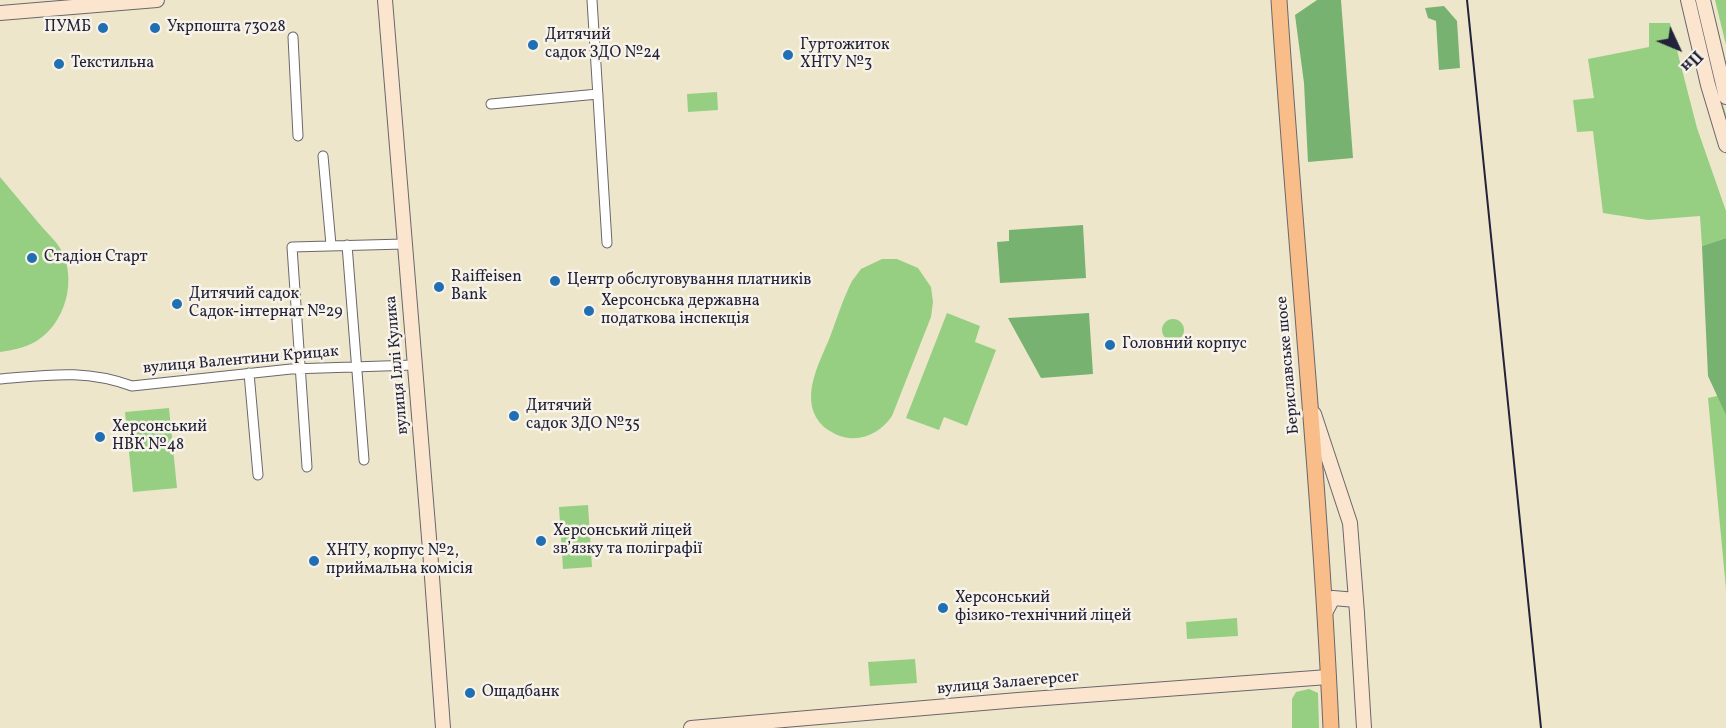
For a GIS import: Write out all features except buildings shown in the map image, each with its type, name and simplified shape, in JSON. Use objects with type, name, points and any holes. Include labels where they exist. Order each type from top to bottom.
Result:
[{"type":"main road","name":"Бериславське шосе","points":[[1279,0],[1290,167],[1311,404],[1330,728]]},
{"type":"street","points":[[0,13],[157,0]]},
{"type":"street","name":"вулиця Іллі Кулика","points":[[385,0],[443,728]]},
{"type":"street","points":[[592,0],[607,243]]},
{"type":"street","points":[[1688,0],[1708,85],[1726,145]]},
{"type":"street","points":[[1703,0],[1726,97]]},
{"type":"street","points":[[293,37],[298,136]]},
{"type":"street","points":[[491,104],[598,94]]},
{"type":"street","points":[[323,156],[331,245]]},
{"type":"street","points":[[307,467],[292,247],[404,244]]},
{"type":"street","points":[[347,245],[364,460]]},
{"type":"street","name":"вулиця Валентини Крицак","points":[[0,379],[68,373],[107,377],[132,386],[300,369],[414,364]]},
{"type":"street","points":[[249,374],[258,475]]},
{"type":"street","points":[[1311,404],[1350,523],[1364,728]]},
{"type":"street","points":[[1325,613],[1333,598],[1356,600]]},
{"type":"street","name":"вулиця Залаегерсег","points":[[691,728],[1018,699],[1328,677]]},
{"type":"green space","points":[[1317,0],[1341,0],[1353,158],[1308,162],[1304,83],[1295,15]]},
{"type":"green space","points":[[1694,0],[1699,0],[1716,81],[1726,115],[1726,132]]},
{"type":"green space","points":[[1715,0],[1726,0],[1726,45]]},
{"type":"green space","points":[[1444,6],[1457,21],[1460,68],[1439,70],[1436,21],[1428,18],[1425,8]]},
{"type":"green space","points":[[1649,23],[1670,23],[1697,128],[1726,211],[1726,238],[1702,246],[1700,216],[1648,220],[1603,213],[1593,131],[1577,132],[1573,100],[1594,98],[1588,59],[1649,47]]},
{"type":"green space","points":[[717,92],[718,110],[688,112],[687,94]]},
{"type":"green space","name":"Стадіон Старт","points":[[0,177],[60,248],[68,273],[68,286],[61,312],[55,324],[46,334],[27,346],[0,352]]},
{"type":"green space","points":[[1083,225],[1086,278],[1000,283],[997,242],[1009,241],[1009,230]]},
{"type":"green space","points":[[1726,238],[1726,415],[1708,376],[1702,246]]},
{"type":"green space","points":[[882,259],[897,259],[918,268],[931,287],[933,302],[931,317],[892,416],[884,426],[868,436],[846,437],[824,427],[816,417],[811,395],[813,383],[852,281],[861,269]]},
{"type":"green space","points":[[947,313],[980,326],[975,342],[996,350],[967,426],[944,417],[939,430],[906,418]]},
{"type":"green space","points":[[1089,313],[1093,374],[1041,378],[1008,318]]},
{"type":"green space","points":[[1173,319],[1181,322],[1184,330],[1181,338],[1173,341],[1165,338],[1162,330],[1165,322]]},
{"type":"green space","points":[[1726,394],[1726,589],[1708,398]]},
{"type":"green space","points":[[169,408],[177,488],[133,492],[125,412]]},
{"type":"green space","points":[[588,505],[592,567],[563,569],[559,507]]},
{"type":"green space","points":[[1237,618],[1238,636],[1187,639],[1186,622]]},
{"type":"green space","points":[[915,659],[917,683],[870,686],[868,662]]},
{"type":"green space","points":[[1309,689],[1318,693],[1319,728],[1292,728],[1292,699],[1296,692]]},
{"type":"railway","points":[[1467,0],[1541,728]]},
{"type":"place","name":"ПУМБ","points":[[103,28]]},
{"type":"place","name":"Укрпошта 73028","points":[[155,28]]},
{"type":"place","name":"Дитячий садок ЗДО №24","points":[[533,45]]},
{"type":"place","name":"Гуртожиток ХНТУ №3","points":[[788,55]]},
{"type":"place","name":"Текстильна","points":[[59,64]]},
{"type":"place","name":"Стадіон Старт","points":[[32,258]]},
{"type":"place","name":"Центр обслуговування платників","points":[[555,281]]},
{"type":"place","name":"Raiffeisen Bank","points":[[439,287]]},
{"type":"place","name":"Дитячий садок Садок-інтернат №29","points":[[177,304]]},
{"type":"place","name":"Херсонська державна податкова інспекція","points":[[589,311]]},
{"type":"place","name":"Головний корпус","points":[[1110,345]]},
{"type":"place","name":"Дитячий садок ЗДО №35","points":[[514,416]]},
{"type":"place","name":"Херсонський НВК №48","points":[[100,437]]},
{"type":"place","name":"Херсонський ліцей зв’язку та поліграфії","points":[[541,541]]},
{"type":"place","name":"ХНТУ, корпус №2, приймальна комісія","points":[[314,561]]},
{"type":"place","name":"Херсонський фізико-технічний ліцей","points":[[943,608]]},
{"type":"place","name":"Ощадбанк","points":[[470,693]]}]
